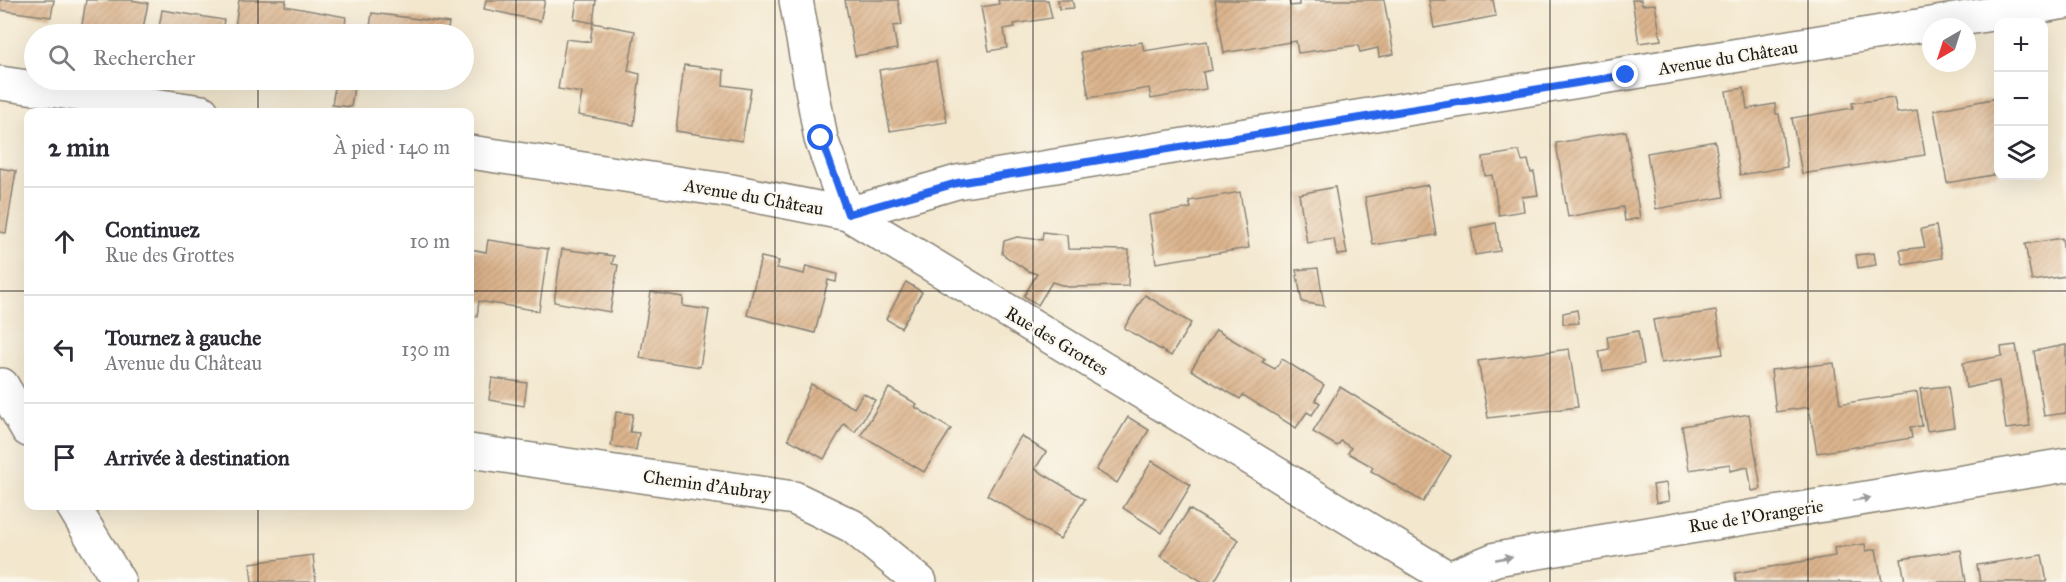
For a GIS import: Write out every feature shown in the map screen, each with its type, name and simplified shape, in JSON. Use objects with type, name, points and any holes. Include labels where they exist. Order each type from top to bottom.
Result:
[{"type":"street","points":[[796,0],[821,138],[848,214]]},
{"type":"street","name":"Avenue du Château","points":[[474,153],[731,191],[848,214],[957,183],[2066,2]]},
{"type":"street","points":[[0,83],[24,86]]},
{"type":"street","points":[[49,90],[174,108]]},
{"type":"street","name":"Rue des Grottes","points":[[848,214],[1452,580]]},
{"type":"street","points":[[10,386],[24,420]]},
{"type":"street","name":"Chemin d'Aubray","points":[[474,452],[794,498],[852,526],[920,582]]},
{"type":"street","name":"Rue de l'Orangerie","points":[[1452,580],[1497,559],[2066,465]]},
{"type":"street","points":[[75,510],[118,582]]},
{"type":"building","points":[[0,0],[54,0],[51,17],[0,10]]},
{"type":"building","points":[[86,0],[131,0],[148,3],[144,24],[82,24]]},
{"type":"building","points":[[239,0],[286,0],[285,6],[346,17],[345,24],[235,24]]},
{"type":"building","points":[[486,0],[545,0],[540,21],[484,9]]},
{"type":"building","points":[[577,0],[596,0],[593,23],[574,19]]},
{"type":"building","points":[[845,0],[898,0],[902,25],[893,26],[897,49],[855,56]]},
{"type":"building","points":[[998,0],[1048,0],[1052,18],[1014,24],[1015,27],[1004,29],[1007,48],[989,51],[981,7],[999,4]]},
{"type":"building","points":[[1058,0],[1072,0],[1074,8],[1059,9]]},
{"type":"building","points":[[1215,0],[1289,0],[1290,6],[1299,5],[1299,0],[1384,0],[1394,54],[1379,57],[1378,48],[1360,52],[1358,45],[1298,53],[1296,41],[1224,53]]},
{"type":"building","points":[[1429,0],[1493,0],[1496,16],[1434,28]]},
{"type":"building","points":[[1632,0],[1641,0],[1642,5],[1655,4],[1661,40],[1639,43]]},
{"type":"building","points":[[162,10],[224,20],[223,24],[160,24]]},
{"type":"building","points":[[372,13],[449,23],[449,24],[370,24]]},
{"type":"building","points":[[593,23],[635,31],[628,71],[640,74],[634,125],[578,115],[582,93],[558,89],[566,39],[590,42]]},
{"type":"building","points":[[1207,41],[1212,70],[1203,72],[1206,89],[1151,99],[1149,88],[1089,98],[1081,52],[1142,42],[1144,51]]},
{"type":"building","points":[[936,61],[947,122],[890,131],[879,70]]},
{"type":"building","points":[[684,65],[724,70],[723,85],[751,89],[742,141],[676,131]]},
{"type":"building","points":[[1744,88],[1747,109],[1775,104],[1776,114],[1779,114],[1787,167],[1740,175],[1726,91]]},
{"type":"building","points":[[334,90],[354,90],[351,107],[332,105]]},
{"type":"building","points":[[1894,98],[1897,113],[1917,110],[1925,155],[1802,174],[1792,118],[1853,108],[1852,103]]},
{"type":"building","points":[[1994,99],[1994,175],[1947,183],[1934,110]]},
{"type":"building","points":[[1626,131],[1640,218],[1625,221],[1623,207],[1568,217],[1556,143]]},
{"type":"building","points":[[1715,141],[1724,197],[1656,209],[1647,153]]},
{"type":"building","points":[[1519,151],[1522,161],[1528,160],[1531,173],[1534,172],[1538,195],[1522,197],[1524,211],[1499,215],[1492,175],[1485,176],[1483,157]]},
{"type":"building","points":[[0,168],[16,171],[6,233],[0,232]]},
{"type":"building","points":[[1428,185],[1436,235],[1373,245],[1365,197]]},
{"type":"building","points":[[1335,187],[1347,254],[1337,255],[1334,239],[1307,243],[1299,194]]},
{"type":"building","points":[[1240,192],[1249,248],[1156,263],[1149,215],[1191,208],[1189,201]]},
{"type":"building","points":[[1496,223],[1500,251],[1475,255],[1471,228]]},
{"type":"building","points":[[1936,226],[1942,258],[1903,265],[1900,250],[1925,247],[1921,229]]},
{"type":"building","points":[[1043,232],[1067,235],[1068,249],[1129,250],[1128,286],[1068,287],[1052,282],[1038,305],[1024,296],[1037,274],[1028,271],[1002,254],[1004,241],[1017,237],[1042,240]]},
{"type":"building","points":[[2062,238],[2066,276],[2032,281],[2025,244]]},
{"type":"building","points":[[488,240],[548,249],[539,311],[479,301],[477,317],[474,317],[474,250],[486,252]]},
{"type":"building","points":[[562,249],[614,256],[612,264],[618,265],[610,312],[554,302]]},
{"type":"building","points":[[1874,253],[1876,265],[1858,268],[1856,255]]},
{"type":"building","points":[[761,257],[779,261],[777,268],[804,274],[806,266],[837,274],[836,282],[828,280],[815,333],[747,315]]},
{"type":"building","points":[[1318,268],[1324,306],[1302,302],[1296,270]]},
{"type":"building","points":[[906,282],[922,292],[901,328],[886,319]]},
{"type":"building","points":[[651,292],[683,297],[683,306],[709,310],[700,367],[640,358]]},
{"type":"building","points":[[1145,295],[1191,323],[1171,356],[1124,328]]},
{"type":"building","points":[[1577,310],[1579,323],[1563,324],[1563,313]]},
{"type":"building","points":[[1716,311],[1723,354],[1661,363],[1653,320]]},
{"type":"building","points":[[1216,330],[1265,359],[1262,362],[1275,369],[1282,359],[1324,385],[1315,400],[1320,403],[1312,415],[1307,412],[1296,428],[1243,395],[1240,399],[1191,370]]},
{"type":"building","points":[[1638,331],[1644,364],[1603,371],[1599,351],[1609,349],[1607,337]]},
{"type":"building","points":[[2016,345],[2030,426],[2006,429],[1999,381],[1966,388],[1963,363],[2002,356],[2001,347]]},
{"type":"building","points":[[2066,345],[2066,413],[2044,416],[2034,351]]},
{"type":"building","points":[[1569,349],[1578,407],[1488,418],[1478,361]]},
{"type":"building","points":[[1834,363],[1840,404],[1917,392],[1922,426],[1910,427],[1912,438],[1817,453],[1809,407],[1776,412],[1771,370]]},
{"type":"building","points":[[492,378],[527,383],[524,406],[489,400]]},
{"type":"building","points":[[811,384],[854,408],[863,393],[875,400],[855,432],[844,424],[824,459],[788,439]]},
{"type":"building","points":[[1948,386],[1954,427],[1927,431],[1920,389]]},
{"type":"building","points":[[1340,387],[1451,456],[1423,502],[1371,471],[1373,467],[1348,453],[1351,448],[1341,441],[1337,446],[1313,432]]},
{"type":"building","points":[[889,388],[917,404],[915,407],[951,429],[924,472],[861,435]]},
{"type":"building","points":[[616,412],[633,414],[630,432],[639,433],[636,450],[611,446]]},
{"type":"building","points":[[1749,414],[1761,489],[1752,491],[1748,467],[1730,471],[1730,464],[1689,470],[1682,426]]},
{"type":"building","points":[[1128,417],[1149,430],[1117,483],[1096,470]]},
{"type":"building","points":[[1021,436],[1046,452],[1035,469],[1085,499],[1060,539],[987,495]]},
{"type":"building","points":[[1152,461],[1191,485],[1162,533],[1123,508]]},
{"type":"building","points":[[1666,483],[1669,501],[1656,503],[1653,485]]},
{"type":"building","points":[[1189,509],[1239,540],[1214,582],[1203,582],[1160,556]]},
{"type":"building","points":[[1865,544],[1866,551],[1876,549],[1882,582],[1736,582],[1735,573],[1835,556],[1834,548]]},
{"type":"building","points":[[1961,550],[1966,582],[1905,582],[1901,559]]},
{"type":"building","points":[[313,555],[316,582],[252,582],[250,563]]},
{"type":"building","points":[[2042,555],[2047,582],[1980,582],[1977,565]]},
{"type":"route","points":[[821,138],[848,214],[957,183],[1626,75]]}]
